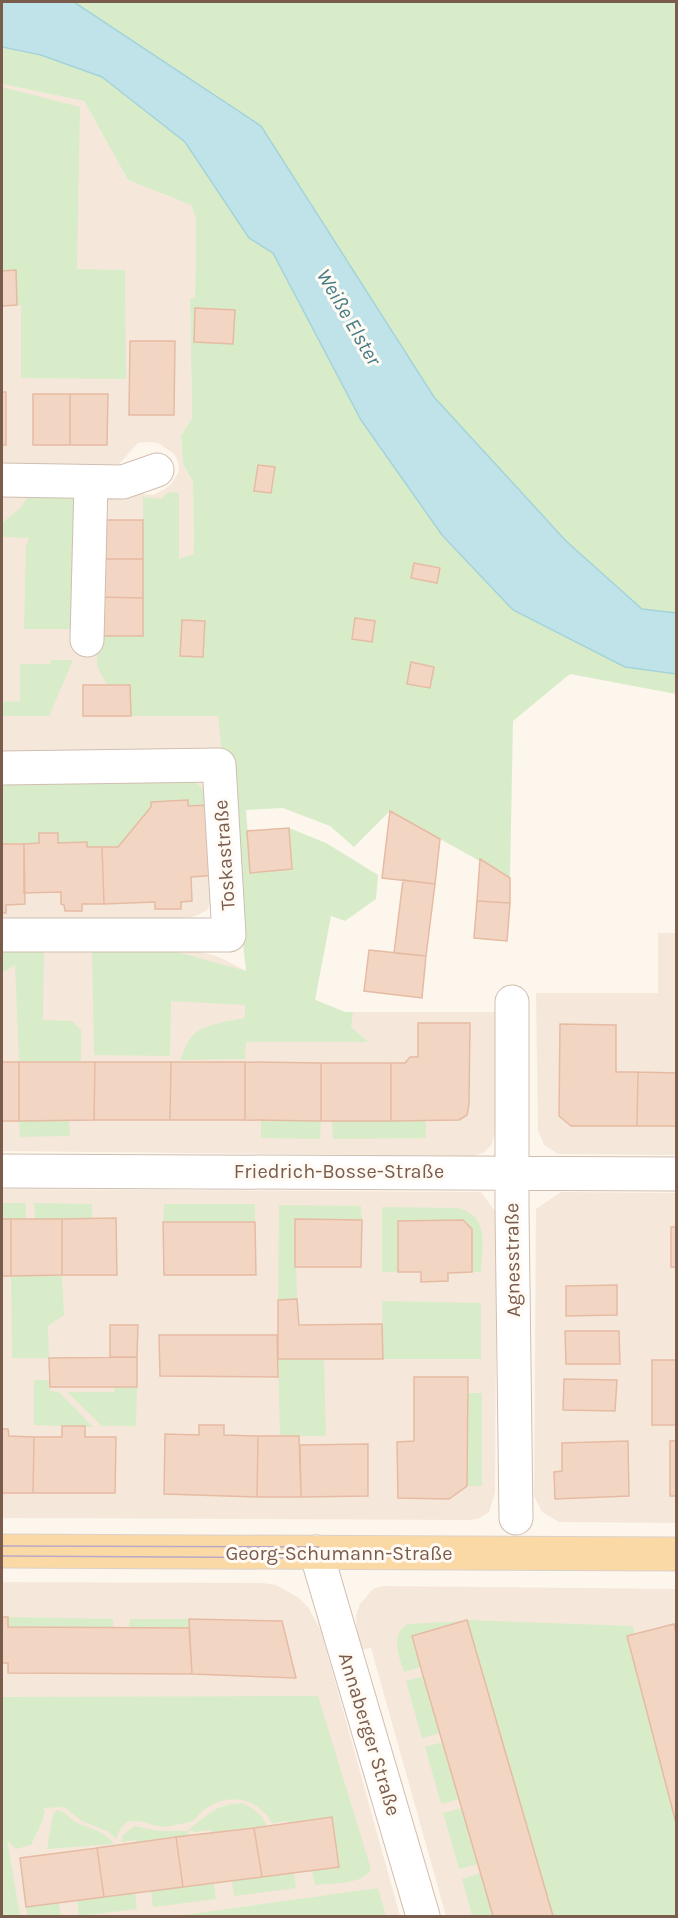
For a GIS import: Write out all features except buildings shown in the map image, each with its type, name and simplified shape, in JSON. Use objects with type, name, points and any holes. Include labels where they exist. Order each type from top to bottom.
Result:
[{"type":"main road","name":"Georg-Schumann-Straße","points":[[2,1551],[676,1554]]},
{"type":"street","points":[[2,480],[123,483],[157,470]]},
{"type":"street","points":[[87,640],[91,482]]},
{"type":"street","name":"Toskastraße","points":[[2,768],[219,765],[229,935],[2,935]]},
{"type":"street","name":"Agnesstraße","points":[[512,1002],[516,1518]]},
{"type":"street","name":"Friedrich-Bosse-Straße","points":[[2,1171],[676,1174]]},
{"type":"street","name":"Annaberger Straße","points":[[316,1552],[423,1917]]},
{"type":"shaded area","points":[[2,84],[84,101],[128,180],[191,205],[196,219],[195,298],[190,299],[192,418],[181,436],[183,464],[193,482],[194,554],[231,651],[236,883],[212,899],[207,910],[181,920],[2,924],[2,489],[134,490],[153,495],[172,483],[179,471],[178,461],[174,454],[158,443],[148,442],[138,443],[118,465],[106,469],[2,469]]},
{"type":"shaded area","points":[[658,933],[676,933],[676,1155],[558,1154],[544,1145],[538,1131],[536,993],[658,993]]},
{"type":"shaded area","points":[[176,945],[219,957],[246,971],[345,1012],[498,1012],[495,1133],[492,1144],[485,1152],[475,1156],[2,1151],[2,946]]},
{"type":"shaded area","points":[[2,1189],[481,1192],[497,1214],[495,1493],[489,1512],[480,1518],[471,1520],[2,1518]]},
{"type":"shaded area","points":[[561,1192],[676,1193],[676,1523],[559,1522],[542,1512],[534,1496],[536,1209]]},
{"type":"shaded area","points":[[2,1582],[263,1583],[276,1585],[299,1598],[308,1607],[321,1631],[400,1916],[2,1916]]},
{"type":"shaded area","points":[[383,1586],[676,1589],[676,1916],[446,1916],[371,1648],[360,1650],[356,1615],[360,1604],[373,1589]]},
{"type":"green space","points":[[74,2],[676,2],[676,613],[642,609],[566,541],[434,397],[261,126]]},
{"type":"green space","points":[[2,47],[41,55],[102,77],[185,142],[249,238],[273,253],[361,419],[625,667],[676,674],[676,694],[570,674],[513,721],[510,878],[390,811],[354,847],[330,826],[283,808],[246,810],[251,873],[292,869],[289,828],[326,843],[378,875],[376,899],[345,921],[331,916],[315,1000],[345,1012],[353,1012],[351,1027],[368,1042],[246,1042],[245,1059],[180,1060],[194,1034],[211,1026],[245,1018],[245,1005],[171,1001],[170,1056],[94,1055],[92,951],[170,950],[246,971],[218,716],[131,716],[130,685],[107,685],[97,666],[98,636],[143,636],[143,497],[161,499],[169,492],[179,493],[179,559],[194,554],[193,482],[183,464],[181,436],[192,418],[190,298],[195,298],[196,219],[191,205],[128,180],[84,101],[2,84]]},
{"type":"green space","points":[[2,87],[80,107],[77,269],[125,270],[126,379],[21,378],[21,305],[2,306]]},
{"type":"green space","points":[[32,492],[83,492],[81,629],[24,629],[26,546],[29,538],[2,537],[2,523],[19,509]]},
{"type":"green space","points":[[51,660],[73,660],[49,716],[2,716],[2,702],[20,701],[20,664],[50,664]]},
{"type":"green space","points":[[183,777],[200,786],[206,794],[209,805],[188,806],[187,800],[151,802],[151,807],[118,847],[87,847],[87,842],[58,843],[58,833],[39,843],[2,844],[2,785]]},
{"type":"green space","points":[[2,951],[44,951],[43,1020],[72,1021],[81,1030],[81,1062],[19,1062],[15,965],[2,973]]},
{"type":"green space","points":[[19,1121],[69,1121],[70,1136],[20,1137]]},
{"type":"green space","points":[[261,1121],[321,1121],[320,1139],[261,1138]]},
{"type":"green space","points":[[332,1121],[426,1121],[426,1138],[333,1139]]},
{"type":"green space","points":[[2,1203],[26,1203],[26,1219],[2,1219]]},
{"type":"green space","points":[[34,1203],[92,1204],[92,1219],[35,1219]]},
{"type":"green space","points":[[164,1204],[255,1204],[255,1222],[163,1222]]},
{"type":"green space","points":[[279,1205],[361,1206],[362,1220],[295,1220],[297,1299],[278,1300]]},
{"type":"green space","points":[[382,1207],[458,1208],[468,1212],[480,1225],[482,1233],[481,1272],[472,1272],[472,1229],[462,1220],[398,1221],[398,1272],[382,1272]]},
{"type":"green space","points":[[62,1275],[64,1315],[48,1326],[49,1358],[12,1358],[11,1276]]},
{"type":"green space","points":[[382,1301],[481,1303],[481,1359],[383,1359]]},
{"type":"green space","points":[[278,1359],[324,1359],[326,1436],[280,1436]]},
{"type":"green space","points":[[34,1380],[50,1380],[50,1391],[59,1392],[93,1427],[34,1425]]},
{"type":"green space","points":[[114,1386],[137,1387],[136,1426],[102,1426],[67,1392],[114,1392]]},
{"type":"green space","points":[[467,1393],[482,1393],[482,1486],[467,1486]]},
{"type":"green space","points":[[8,1617],[113,1619],[113,1628],[8,1627]]},
{"type":"green space","points":[[130,1619],[189,1619],[189,1628],[129,1628]]},
{"type":"green space","points":[[467,1620],[633,1626],[635,1634],[627,1636],[676,1823],[676,1916],[553,1916]]},
{"type":"green space","points":[[463,1621],[421,1667],[404,1672],[397,1646],[402,1629],[408,1624]]},
{"type":"green space","points":[[424,1676],[440,1733],[422,1738],[406,1681]]},
{"type":"green space","points":[[318,1696],[371,1870],[367,1875],[354,1881],[315,1885],[312,1871],[339,1867],[332,1818],[288,1824],[287,1821],[272,1823],[259,1807],[232,1799],[213,1804],[194,1820],[186,1823],[163,1827],[139,1821],[126,1823],[116,1839],[109,1832],[82,1821],[64,1807],[43,1808],[45,1811],[42,1822],[31,1845],[16,1849],[7,1840],[20,1916],[2,1916],[2,1697]]},
{"type":"green space","points":[[443,1742],[459,1799],[441,1804],[425,1747]]},
{"type":"green space","points":[[243,1803],[257,1812],[267,1826],[211,1833],[211,1830],[195,1832],[190,1830],[188,1832],[190,1836],[121,1842],[123,1835],[134,1826],[160,1831],[187,1831],[217,1809]]},
{"type":"green space","points":[[462,1808],[478,1864],[459,1869],[443,1813]]},
{"type":"green space","points":[[57,1810],[77,1823],[102,1833],[114,1844],[47,1849],[53,1815]]},
{"type":"green space","points":[[294,1873],[296,1888],[234,1896],[232,1881]]},
{"type":"green space","points":[[481,1873],[493,1916],[472,1916],[462,1879]]},
{"type":"green space","points":[[214,1883],[216,1899],[153,1907],[151,1891]]},
{"type":"green space","points":[[378,1888],[386,1916],[177,1916]]},
{"type":"green space","points":[[135,1893],[137,1909],[79,1916],[77,1901]]},
{"type":"green space","points":[[59,1903],[61,1916],[27,1916],[26,1907]]},
{"type":"water","name":"Weiße Elster","points":[[2,2],[74,2],[261,126],[434,397],[566,541],[642,609],[676,613],[676,674],[625,667],[513,610],[442,535],[361,420],[273,253],[249,238],[185,142],[102,77],[41,55],[2,47]]},
{"type":"tram line","points":[[2,1546],[319,1547]]},
{"type":"tram line","points":[[2,1556],[322,1558]]}]
